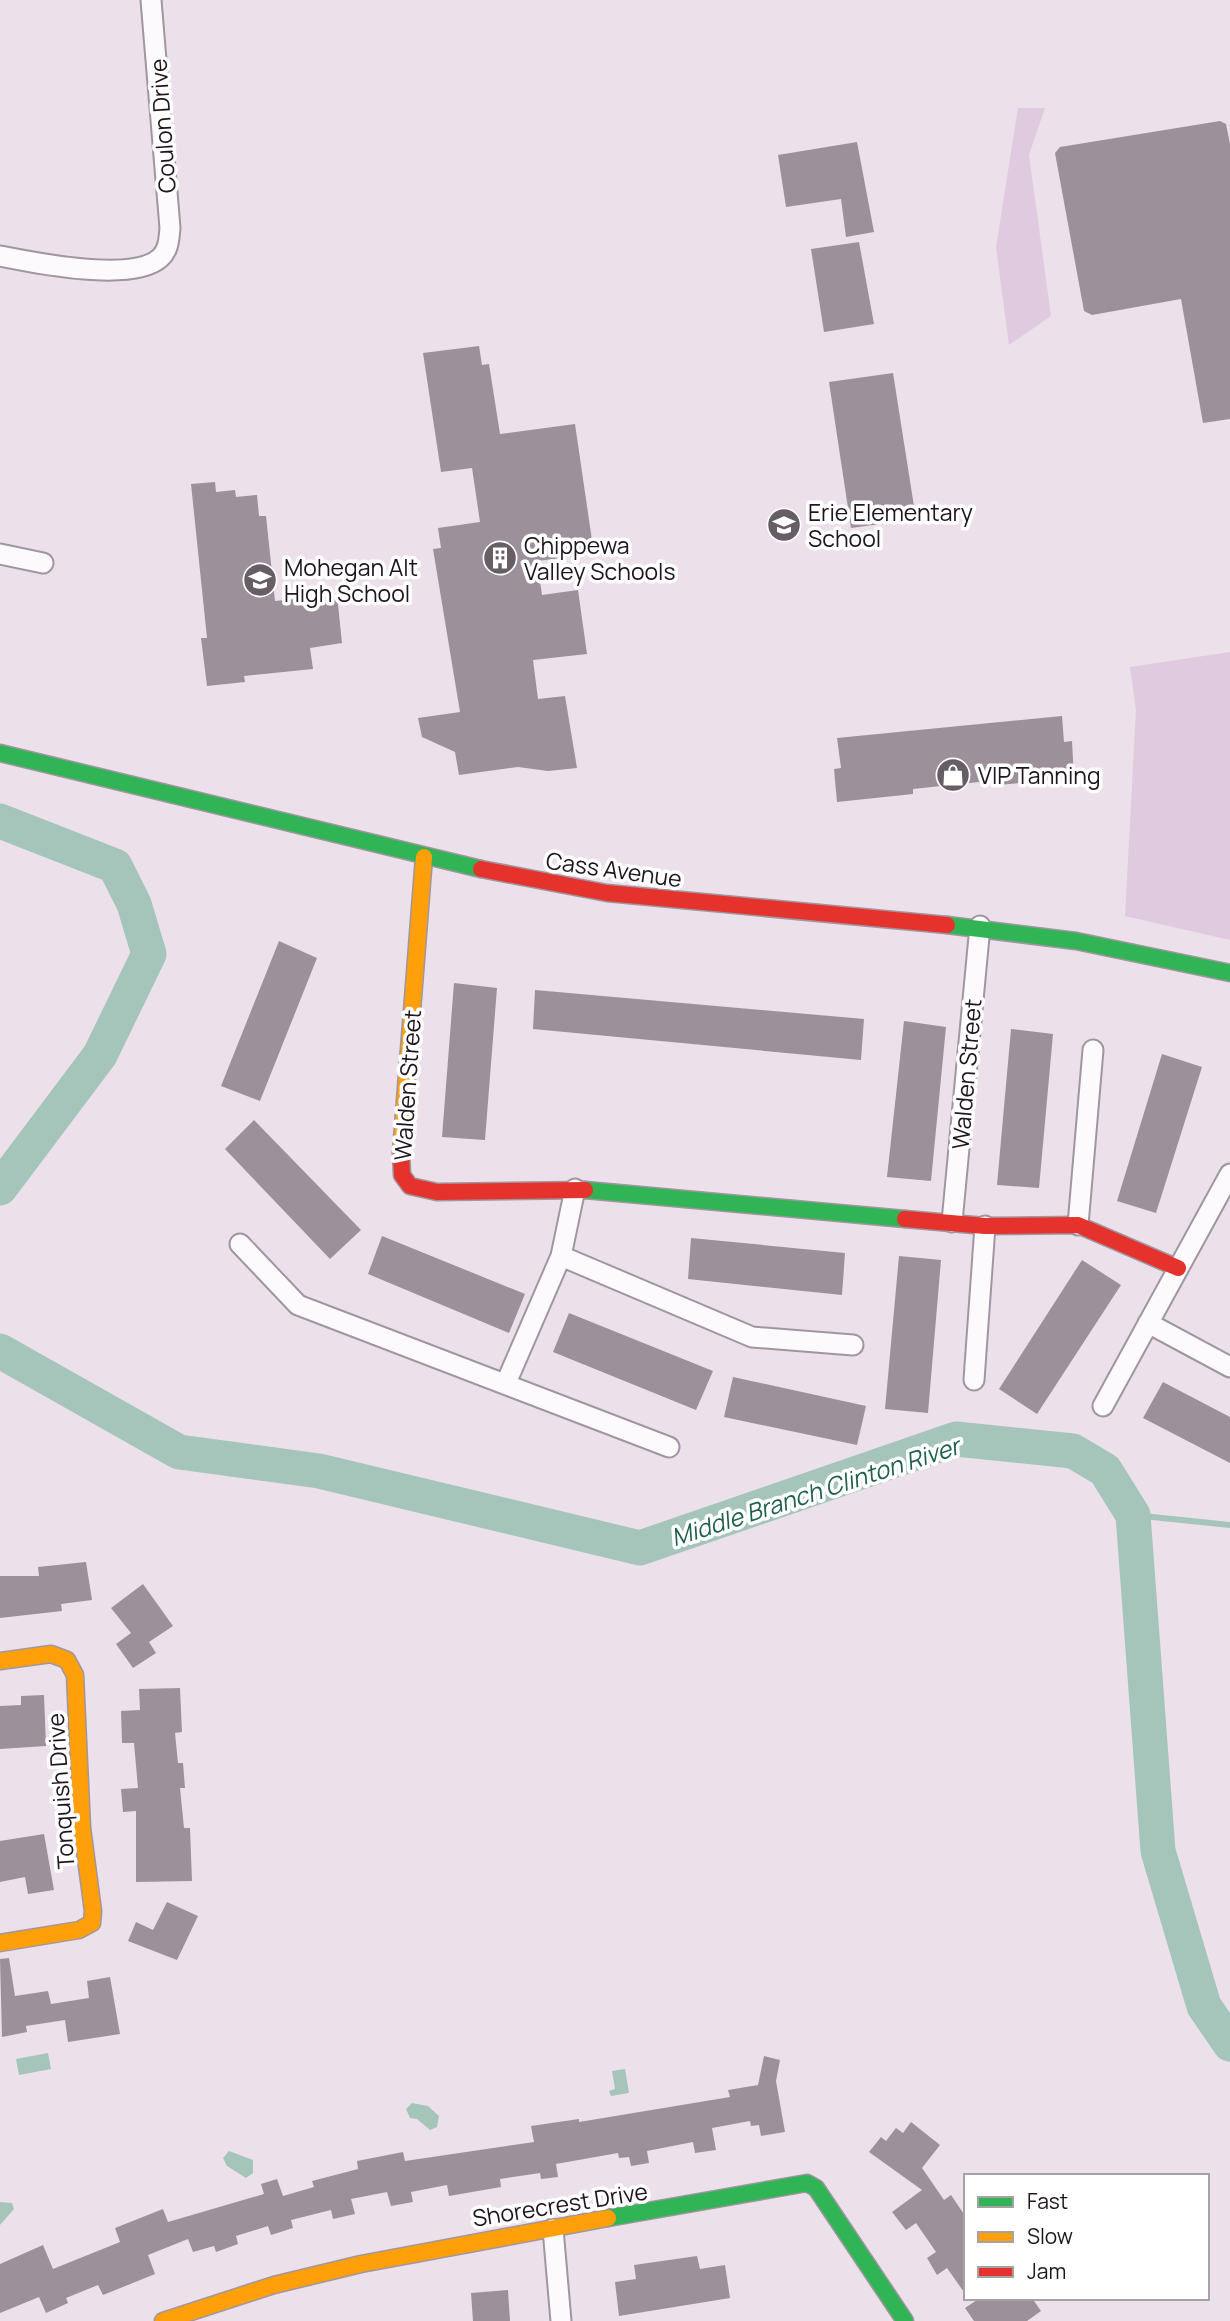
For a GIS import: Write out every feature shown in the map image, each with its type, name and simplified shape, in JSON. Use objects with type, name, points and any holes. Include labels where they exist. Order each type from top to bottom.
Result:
[{"type":"street","name":"Coulon Drive","points":[[0,256],[95,270],[125,269],[156,261],[165,252],[170,228],[151,0]]},
{"type":"street","points":[[0,554],[43,563]]},
{"type":"street","name":"Cass Avenue","points":[[0,753],[424,857],[543,882],[723,907],[980,926],[1154,955],[1230,973]]},
{"type":"street","name":"Walden Street","points":[[424,857],[401,1140],[402,1175],[410,1186],[424,1191],[575,1189],[985,1226],[1078,1225],[1178,1268]]},
{"type":"street","name":"Walden Street","points":[[952,1222],[980,926]]},
{"type":"street","points":[[1078,1225],[1093,1050]]},
{"type":"street","points":[[1103,1406],[1230,1174]]},
{"type":"street","points":[[506,1383],[561,1256],[575,1189]]},
{"type":"street","points":[[974,1380],[985,1226]]},
{"type":"street","points":[[240,1244],[298,1305],[669,1447]]},
{"type":"street","points":[[561,1256],[752,1337],[853,1345]]},
{"type":"street","points":[[1148,1323],[1230,1367]]},
{"type":"street","name":"Tonquish Drive","points":[[0,1661],[51,1654],[68,1660],[75,1675],[82,1828],[93,1911],[92,1923],[79,1930],[0,1942]]},
{"type":"street","name":"Shorecrest Drive","points":[[163,2321],[274,2285],[361,2264],[451,2245],[807,2183],[816,2188],[903,2319]]},
{"type":"street","points":[[554,2229],[561,2321]]},
{"type":"shaded area","points":[[1018,108],[1045,108],[1029,155],[1051,316],[1009,345],[996,247]]},
{"type":"shaded area","points":[[1230,652],[1230,940],[1125,916],[1136,710],[1130,667]]},
{"type":"shaded area","points":[[48,2053],[51,2069],[19,2075],[16,2059]]},
{"type":"shaded area","points":[[625,2069],[629,2093],[611,2096],[609,2091],[615,2089],[612,2071]]},
{"type":"shaded area","points":[[412,2103],[428,2106],[439,2116],[437,2127],[430,2130],[417,2119],[410,2118],[406,2109]]},
{"type":"shaded area","points":[[229,2151],[253,2160],[253,2173],[246,2178],[227,2166],[223,2158]]},
{"type":"shaded area","points":[[0,2202],[12,2203],[14,2209],[0,2225]]},
{"type":"building","points":[[1220,121],[1226,124],[1230,144],[1230,419],[1203,423],[1181,299],[1092,315],[1084,311],[1055,153],[1060,147]]},
{"type":"building","points":[[857,142],[874,232],[846,237],[841,199],[786,207],[778,155]]},
{"type":"building","points":[[859,242],[874,324],[824,332],[811,249]]},
{"type":"building","name":"Chippewa Valley Schools","points":[[479,346],[482,365],[489,364],[500,434],[575,424],[594,554],[537,561],[542,595],[578,590],[587,654],[533,660],[538,699],[565,696],[577,768],[548,771],[518,767],[459,775],[455,752],[422,737],[418,718],[460,712],[433,549],[441,548],[438,528],[480,522],[472,468],[441,472],[423,353]]},
{"type":"building","points":[[893,373],[916,519],[851,528],[829,382]]},
{"type":"building","name":"Mohegan Alt High School","points":[[215,482],[216,492],[235,490],[236,497],[257,495],[259,516],[266,516],[275,601],[337,595],[342,643],[310,648],[313,669],[244,676],[245,682],[207,686],[201,638],[207,638],[191,484]]},
{"type":"building","points":[[1062,716],[1064,742],[1072,741],[1074,778],[998,785],[998,780],[913,789],[913,794],[837,802],[834,769],[841,768],[837,738]]},
{"type":"building","points":[[279,941],[317,958],[260,1101],[221,1086]]},
{"type":"building","points":[[454,983],[497,988],[485,1140],[442,1137]]},
{"type":"building","points":[[535,990],[864,1019],[861,1060],[533,1029]]},
{"type":"building","points":[[904,1021],[946,1027],[931,1181],[887,1177]]},
{"type":"building","points":[[1011,1029],[1053,1034],[1039,1188],[997,1185]]},
{"type":"building","points":[[1162,1054],[1202,1067],[1156,1213],[1117,1201]]},
{"type":"building","points":[[254,1120],[361,1230],[330,1259],[225,1149]]},
{"type":"building","points":[[382,1236],[525,1294],[509,1333],[368,1274]]},
{"type":"building","points":[[691,1238],[845,1253],[842,1295],[688,1279]]},
{"type":"building","points":[[899,1256],[941,1260],[928,1413],[885,1409]]},
{"type":"building","points":[[1082,1260],[1121,1285],[1037,1414],[999,1389]]},
{"type":"building","points":[[569,1313],[713,1371],[696,1410],[553,1352]]},
{"type":"building","points":[[733,1377],[866,1406],[857,1445],[724,1417]]},
{"type":"building","points":[[1163,1382],[1230,1417],[1230,1463],[1143,1418]]},
{"type":"building","points":[[86,1562],[92,1600],[61,1604],[62,1611],[0,1618],[0,1576],[39,1576],[38,1567]]},
{"type":"building","points":[[143,1584],[173,1626],[149,1642],[156,1653],[133,1668],[116,1644],[131,1633],[111,1608]]},
{"type":"building","points":[[180,1688],[182,1732],[175,1733],[178,1763],[183,1763],[185,1788],[180,1788],[184,1828],[190,1828],[192,1881],[136,1882],[136,1811],[123,1812],[121,1789],[138,1788],[134,1743],[122,1743],[121,1711],[140,1710],[139,1689]]},
{"type":"building","points":[[44,1695],[46,1746],[0,1749],[0,1706],[21,1705],[21,1696]]},
{"type":"building","points":[[44,1834],[54,1890],[28,1894],[25,1877],[0,1882],[0,1841]]},
{"type":"building","points":[[167,1902],[198,1916],[177,1960],[128,1941],[136,1922],[153,1930]]},
{"type":"building","points":[[9,1958],[15,1996],[48,1991],[51,2004],[89,1998],[87,1981],[110,1977],[120,2034],[68,2042],[65,2020],[26,2026],[27,2032],[2,2037],[0,1959]]},
{"type":"building","points":[[764,2056],[780,2060],[776,2081],[785,2132],[761,2136],[759,2125],[751,2126],[750,2121],[712,2128],[716,2150],[695,2153],[693,2142],[647,2151],[649,2163],[631,2166],[629,2157],[619,2158],[618,2153],[556,2164],[558,2177],[541,2179],[540,2173],[500,2179],[501,2187],[449,2196],[447,2185],[411,2192],[413,2202],[391,2206],[387,2192],[351,2199],[355,2214],[333,2219],[331,2210],[291,2220],[293,2228],[271,2235],[268,2226],[236,2236],[238,2244],[216,2252],[214,2246],[193,2252],[188,2239],[148,2255],[155,2274],[103,2295],[98,2285],[66,2298],[68,2303],[46,2313],[39,2297],[0,2313],[0,2264],[43,2245],[53,2269],[120,2242],[115,2228],[163,2209],[168,2222],[264,2194],[261,2184],[277,2179],[283,2196],[314,2187],[312,2181],[358,2169],[357,2161],[403,2152],[405,2161],[534,2142],[531,2126],[579,2119],[579,2122],[730,2097],[728,2090],[758,2085]]},
{"type":"building","points":[[911,2122],[940,2145],[922,2168],[944,2200],[951,2195],[964,2214],[964,2292],[947,2268],[937,2275],[927,2258],[936,2252],[916,2223],[906,2230],[892,2212],[922,2190],[869,2152],[881,2137],[886,2141],[896,2128],[903,2133]]},
{"type":"building","points":[[697,2256],[700,2269],[725,2265],[730,2298],[619,2316],[615,2282],[636,2279],[634,2265]]},
{"type":"building","points":[[508,2290],[510,2321],[473,2321],[471,2293]]},
{"type":"building","points":[[977,2300],[1033,2300],[1041,2311],[1027,2321],[974,2321],[965,2308]]},
{"type":"waterway","name":"Middle Branch Clinton River","points":[[0,821],[115,866],[134,904],[149,954],[100,1055],[0,1188]]},
{"type":"waterway","name":"Middle Branch Clinton River","points":[[0,1351],[179,1452],[319,1471],[640,1548],[956,1439],[1073,1451],[1105,1470],[1133,1515],[1158,1851],[1204,2006],[1230,2044]]},
{"type":"waterway","points":[[1133,1515],[1230,1525]]},
{"type":"traffic: fast","points":[[0,753],[481,869]]},
{"type":"traffic: fast","points":[[947,925],[1076,941],[1230,973]]},
{"type":"traffic: fast","points":[[585,1190],[905,1219]]},
{"type":"traffic: fast","points":[[608,2218],[807,2183],[816,2188],[905,2321]]},
{"type":"traffic: slow","points":[[401,1152],[424,857]]},
{"type":"traffic: slow","points":[[0,1661],[51,1654],[67,1660],[75,1675],[82,1828],[93,1911],[92,1923],[79,1930],[0,1943]]},
{"type":"traffic: slow","points":[[163,2321],[274,2285],[361,2264],[608,2218]]},
{"type":"traffic: jam","points":[[481,869],[607,893],[947,925]]},
{"type":"traffic: jam","points":[[401,1152],[402,1175],[410,1186],[437,1192],[585,1190]]},
{"type":"traffic: jam","points":[[905,1219],[985,1226],[1078,1225],[1178,1268]]},
{"type":"place","name":"Erie Elementary School","points":[[784,525]]},
{"type":"place","name":"Chippewa Valley Schools","points":[[500,558]]},
{"type":"place","name":"Mohegan Alt High School","points":[[260,580]]},
{"type":"place","name":"VIP Tanning","points":[[953,775]]}]
